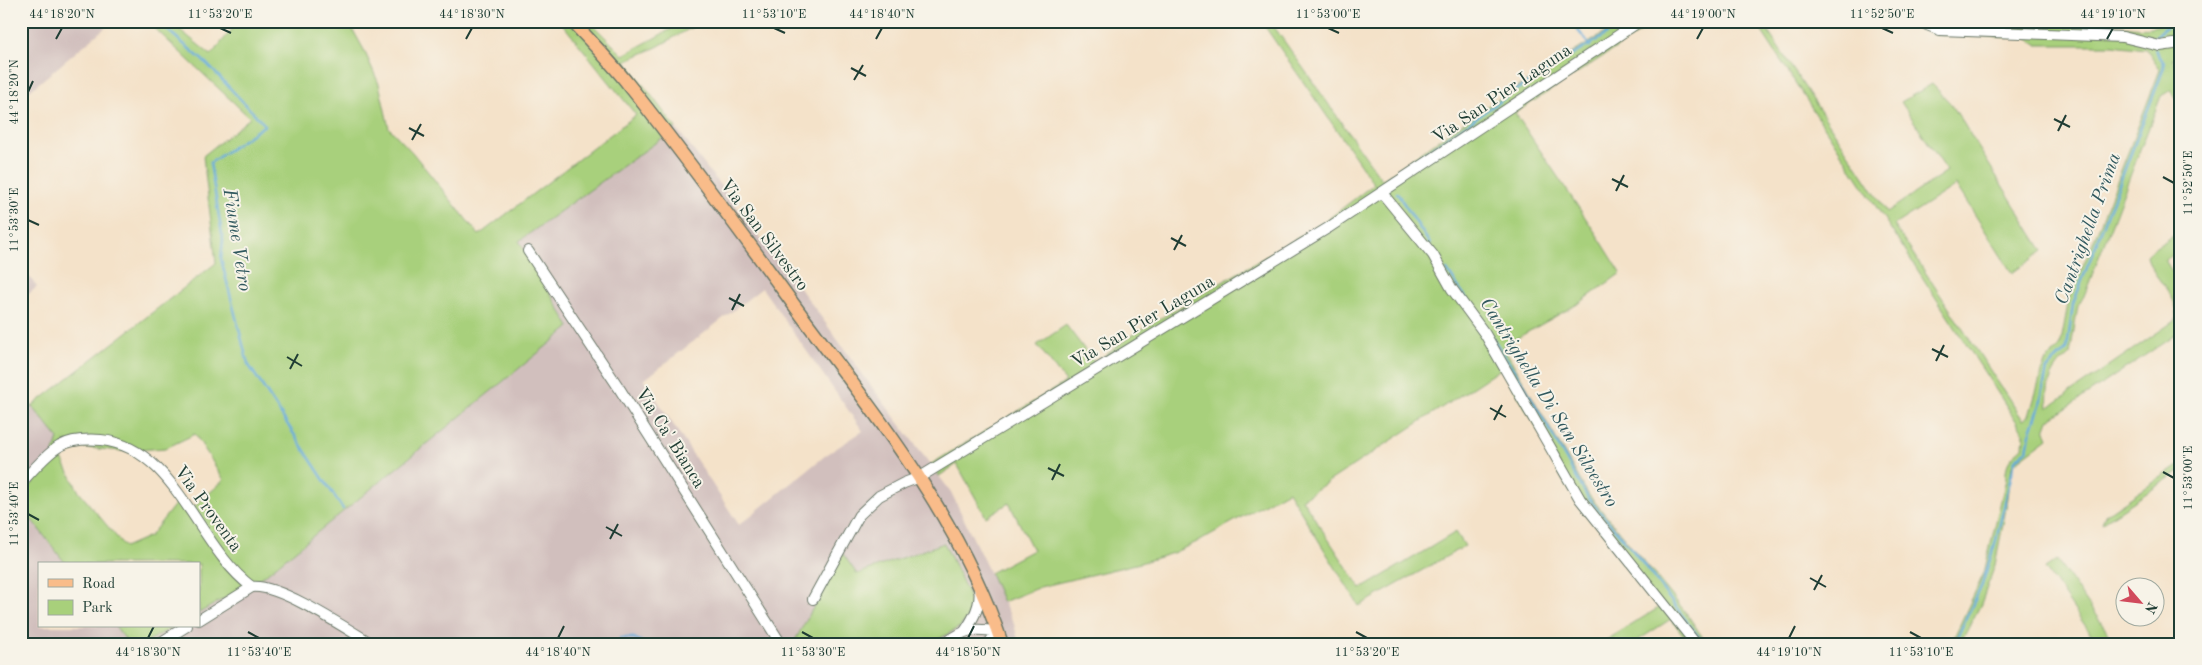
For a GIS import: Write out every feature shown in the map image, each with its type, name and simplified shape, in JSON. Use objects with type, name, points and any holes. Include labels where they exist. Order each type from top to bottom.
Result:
[{"type":"main road","name":"Via San Silvestro","points":[[572,21],[627,82],[727,214],[920,477],[960,544],[1000,638]]},
{"type":"street","name":"Via San Pier Laguna","points":[[920,477],[1311,239],[1640,21]]},
{"type":"street","points":[[1924,21],[1927,25],[1940,30],[2123,37],[2160,46],[2181,43]]},
{"type":"street","points":[[1382,193],[1433,255],[1452,289],[1485,334],[1580,499],[1696,644]]},
{"type":"street","name":"Via Ca' Bianca","points":[[528,251],[619,388],[781,644]]},
{"type":"street","name":"Via Proventa","points":[[21,483],[57,447],[68,442],[87,439],[124,444],[139,452],[162,474],[228,565],[252,587]]},
{"type":"street","points":[[813,599],[859,515],[879,496],[904,482],[920,477]]},
{"type":"street","points":[[200,619],[252,587],[260,586],[293,599],[372,644]]},
{"type":"street","points":[[965,631],[976,613],[980,594],[979,586]]},
{"type":"street","points":[[158,644],[185,628]]},
{"type":"street","points":[[944,644],[965,631],[974,628],[1000,638]]},
{"type":"street","points":[[988,644],[1000,638]]},
{"type":"shaded area","points":[[21,21],[113,21],[21,98]]},
{"type":"shaded area","points":[[676,128],[808,299],[951,492],[1014,624],[1019,644],[930,644],[960,627],[944,543],[857,574],[842,555],[793,644],[143,644],[171,628],[200,628],[200,612],[265,575],[570,327],[519,241]],"holes":[[[762,288],[863,431],[826,455],[739,525],[644,380]]]},
{"type":"shaded area","points":[[21,266],[37,287],[21,300]]},
{"type":"shaded area","points":[[21,393],[59,438],[51,462],[21,497]]},
{"type":"shaded area","points":[[21,506],[64,562],[38,562],[38,628],[117,628],[129,644],[21,644]]},
{"type":"green space","points":[[147,21],[169,21],[211,55],[239,21],[348,21],[364,50],[379,84],[389,128],[412,152],[479,235],[636,115],[560,21],[589,21],[623,55],[686,21],[703,21],[657,47],[625,61],[676,128],[519,241],[570,327],[265,575],[200,612],[200,562],[64,562],[21,506],[21,497],[51,462],[58,438],[32,406],[216,263],[203,156],[250,118]],"holes":[[[195,434],[224,480],[186,514],[177,502],[150,536],[125,547],[79,492],[60,455],[77,447],[123,451],[166,448]]]},
{"type":"green space","points":[[1261,21],[1270,21],[1382,180],[1481,110],[1624,21],[1658,21],[1515,113],[1621,273],[1581,302],[1503,346],[1588,494],[1687,614],[1707,644],[1690,644],[1671,619],[1632,644],[1600,644],[1660,607],[1641,577],[1636,578],[1614,543],[1589,513],[1586,515],[1557,471],[1561,469],[1502,368],[1302,499],[1361,589],[1456,532],[1465,546],[1359,606],[1288,491],[1199,541],[1173,553],[1140,563],[1040,587],[1003,602],[990,573],[1033,550],[1009,503],[986,517],[957,464],[939,476],[931,464],[1066,382],[1037,345],[1066,325],[1095,363],[1132,335],[1323,223],[1374,184]]},
{"type":"green space","points":[[1755,21],[1761,21],[1887,212],[1947,171],[1901,102],[1932,84],[1952,105],[2043,251],[2012,273],[1956,185],[1894,225],[2023,420],[2029,416],[2045,362],[2060,347],[2069,299],[2160,70],[2146,49],[2113,45],[2038,45],[2027,38],[1934,35],[1926,31],[1918,21],[2040,23],[2141,28],[2155,26],[2166,21],[2179,21],[2181,56],[2172,59],[2181,77],[2181,108],[2171,90],[2161,96],[2084,296],[2078,306],[2070,354],[2058,366],[2051,378],[2048,392],[2048,408],[2177,319],[2174,301],[2154,271],[2147,255],[2181,231],[2181,250],[2165,260],[2181,286],[2181,331],[2049,420],[2045,431],[2048,438],[2012,465],[2008,498],[1995,565],[1981,604],[1960,644],[1951,644],[1984,573],[2008,464],[2012,457],[2023,447],[2024,433]]},
{"type":"green space","points":[[2181,464],[2181,470],[2102,523],[2105,515]]},
{"type":"green space","points":[[944,543],[968,593],[971,606],[967,618],[960,627],[930,644],[793,644],[843,554],[857,574]]},
{"type":"green space","points":[[2057,560],[2116,644],[2098,644],[2045,568]]},
{"type":"green space","points":[[117,628],[171,628],[143,644],[129,644]]},
{"type":"waterway","name":"Fiume Vetro","points":[[157,21],[207,64],[265,125],[210,163],[223,240],[221,259],[248,364],[343,509]]},
{"type":"waterway","points":[[1571,21],[1590,46]]},
{"type":"waterway","name":"Cantrighella Di San Silvestro","points":[[1389,181],[1388,179],[1516,90],[1628,21]]},
{"type":"waterway","name":"Cantrighella Prima","points":[[2154,38],[2172,21]]},
{"type":"waterway","name":"Cantrighella Prima","points":[[1954,644],[1982,585],[1996,540],[2015,460],[2027,450],[2030,434],[2040,405],[2047,369],[2067,349],[2073,304],[2163,70],[2164,63],[2155,49]]},
{"type":"waterway","name":"Cantrighella Di San Silvestro","points":[[1397,193],[1430,244]]},
{"type":"waterway","name":"Cantrighella Di San Silvestro","points":[[1447,270],[1524,385],[1588,498],[1634,552],[1704,644]]},
{"type":"waterway","name":"Fiume Vetro","points":[[620,638],[634,638],[646,644]]}]
